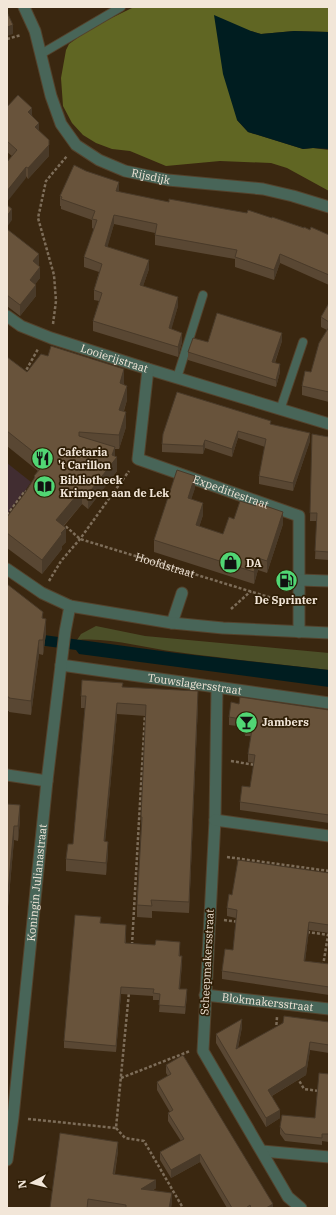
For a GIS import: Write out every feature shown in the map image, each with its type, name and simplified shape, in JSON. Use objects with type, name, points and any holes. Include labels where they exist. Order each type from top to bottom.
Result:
[{"type":"street","name":"Rijsdijk","points":[[24,7],[35,31],[51,96],[61,124],[76,145],[98,160],[125,171],[168,180],[263,189],[329,207]]},
{"type":"street","name":"Looierijstraat","points":[[7,316],[21,326],[48,337],[329,424]]},
{"type":"street","points":[[138,459],[148,369]]},
{"type":"street","name":"Expeditiestraat","points":[[138,459],[299,516],[299,632]]},
{"type":"street","points":[[7,569],[42,593],[70,606],[172,623],[223,628],[329,633]]},
{"type":"street","points":[[299,580],[329,581]]},
{"type":"street","name":"Hoofdstraat","points":[[172,623],[182,593]]},
{"type":"street","name":"Koningin Julianastraat","points":[[7,1160],[13,1117],[47,781],[65,632],[70,606]]},
{"type":"street","name":"Touwslagersstraat","points":[[61,665],[329,703]]},
{"type":"street","name":"Scheepmakersstraat","points":[[217,687],[215,820],[203,1051],[288,1197],[301,1208]]},
{"type":"street","points":[[7,775],[47,781]]},
{"type":"street","points":[[215,820],[329,836]]},
{"type":"street","name":"Blokmakersstraat","points":[[205,995],[329,1009]]},
{"type":"street","points":[[262,1151],[329,1157]]},
{"type":"lane","points":[[41,54],[121,7]]},
{"type":"lane","points":[[177,378],[203,295]]},
{"type":"lane","points":[[280,410],[303,342]]},
{"type":"path","points":[[22,379],[48,337],[56,301],[54,276],[38,218],[46,181],[76,145]]},
{"type":"path","points":[[42,593],[60,561],[80,539],[138,459]]},
{"type":"path","points":[[7,515],[25,491],[31,496]]},
{"type":"path","points":[[58,520],[80,539]]},
{"type":"path","name":"Hoofdstraat","points":[[80,539],[299,606]]},
{"type":"path","points":[[231,609],[251,592]]},
{"type":"path","points":[[131,950],[145,708]]},
{"type":"path","points":[[216,759],[261,766]]},
{"type":"path","points":[[142,769],[149,770]]},
{"type":"path","points":[[138,841],[145,842]]},
{"type":"path","points":[[213,855],[329,871]]},
{"type":"path","points":[[210,918],[241,922]]},
{"type":"path","points":[[304,931],[328,935],[322,971]]},
{"type":"path","points":[[116,1128],[129,987]]},
{"type":"path","points":[[276,1033],[279,1003]]},
{"type":"path","points":[[121,1078],[204,1045]]},
{"type":"path","points":[[293,1071],[304,1089],[323,1091]]},
{"type":"path","points":[[13,1117],[116,1128],[125,1138],[144,1141],[183,1208]]},
{"type":"shaded area","points":[[7,463],[31,482],[7,515]]},
{"type":"green space","points":[[134,7],[329,7],[329,32],[294,31],[261,34],[251,31],[237,120],[248,132],[303,149],[313,148],[329,150],[329,191],[287,168],[271,163],[220,161],[166,166],[130,151],[112,149],[96,143],[83,135],[72,123],[63,106],[61,78],[66,50],[69,44],[91,28]]},
{"type":"green space","points":[[96,626],[145,636],[329,653],[329,670],[177,652],[114,641],[89,639],[77,640],[81,634]]},
{"type":"water","points":[[214,15],[261,34],[294,31],[329,32],[329,149],[303,149],[248,132],[237,120],[223,74]]},
{"type":"water","points":[[7,630],[176,653],[329,670],[329,687],[79,654],[76,650],[7,641]]},
{"type":"building","points":[[7,12],[13,25],[7,27]]},
{"type":"building","points":[[18,95],[32,108],[28,112],[39,123],[35,127],[49,140],[49,145],[28,168],[26,167],[7,191],[7,162],[17,150],[7,141],[7,107]]},
{"type":"building","points":[[74,165],[86,171],[119,182],[116,191],[169,202],[169,199],[247,213],[248,210],[310,230],[311,227],[329,235],[329,275],[280,254],[274,270],[235,257],[237,250],[155,235],[157,224],[114,215],[105,246],[149,260],[140,285],[178,297],[169,328],[182,333],[178,347],[93,321],[102,293],[94,290],[102,264],[84,257],[97,220],[92,219],[95,211],[61,199],[62,197],[60,196]]},
{"type":"building","points":[[7,205],[12,209],[7,216]]},
{"type":"building","points":[[7,229],[39,254],[33,261],[40,267],[30,280],[36,285],[20,305],[7,295]]},
{"type":"building","points":[[329,303],[329,322],[321,317]]},
{"type":"building","points":[[217,313],[282,333],[272,362],[280,364],[276,380],[188,352],[193,338],[208,342]]},
{"type":"building","points":[[329,327],[329,392],[302,386],[305,371],[311,372],[319,343]]},
{"type":"building","points":[[51,346],[124,369],[120,383],[127,386],[119,410],[126,412],[119,435],[79,432],[79,436],[115,447],[112,455],[117,457],[88,494],[82,489],[56,520],[66,528],[42,560],[7,533],[7,517],[25,493],[35,477],[34,476],[46,462],[7,431],[7,357],[27,372],[41,354],[48,356]]},
{"type":"building","points":[[177,392],[271,421],[270,424],[310,433],[293,483],[259,476],[266,439],[238,431],[232,449],[205,440],[203,446],[162,444],[163,434]]},
{"type":"building","points":[[312,434],[329,437],[329,552],[315,551],[317,513],[310,513]]},
{"type":"building","points":[[177,470],[195,476],[188,498],[203,503],[196,525],[223,534],[229,517],[234,519],[240,501],[256,506],[257,503],[283,512],[267,561],[258,558],[254,572],[154,540]]},
{"type":"building","points":[[7,584],[43,612],[42,618],[46,619],[43,640],[39,640],[31,701],[7,697]]},
{"type":"building","points":[[82,680],[123,683],[122,687],[198,691],[189,902],[151,900],[152,906],[137,905],[146,705],[117,703],[104,841],[108,842],[106,863],[66,859],[68,844],[73,844],[86,696],[81,696]]},
{"type":"building","points":[[240,697],[329,710],[329,815],[240,802],[242,786],[250,787],[255,755],[248,754],[252,729],[245,728],[247,720],[229,717],[231,702],[239,704]]},
{"type":"building","points":[[7,804],[20,805],[18,826],[14,826],[7,903]]},
{"type":"building","points":[[238,860],[329,873],[329,925],[309,922],[304,961],[329,964],[329,987],[222,971],[225,949],[233,950],[237,910],[227,908],[229,894],[232,895]]},
{"type":"building","points":[[75,915],[101,917],[100,923],[126,925],[125,943],[155,945],[156,940],[180,942],[179,956],[182,956],[179,989],[187,989],[185,1007],[159,1005],[160,994],[153,993],[154,989],[121,987],[116,1046],[64,1041]]},
{"type":"building","points":[[284,1016],[329,1022],[329,1045],[310,1042],[306,1066],[268,1090],[280,1110],[266,1118],[216,1034],[242,1019],[236,1049],[283,1023]]},
{"type":"building","points":[[183,1055],[273,1204],[266,1208],[251,1208],[250,1205],[246,1208],[232,1208],[200,1154],[171,1170],[160,1152],[184,1139],[168,1113],[173,1110],[157,1082],[171,1074],[166,1065]]},
{"type":"building","points":[[319,1073],[329,1074],[329,1134],[322,1134],[322,1138],[285,1134],[280,1127],[282,1115],[315,1118]]},
{"type":"building","points":[[60,1133],[118,1142],[113,1174],[156,1180],[141,1189],[172,1193],[169,1208],[126,1208],[126,1205],[88,1199],[87,1208],[50,1208]]},
{"type":"place","name":"Cafetaria 't Carillon","points":[[43,458]]},
{"type":"place","name":"Bibliotheek Krimpen aan de Lek","points":[[45,486]]},
{"type":"place","name":"DA","points":[[230,563]]},
{"type":"place","name":"De Sprinter","points":[[286,580]]},
{"type":"place","name":"Jambers","points":[[246,722]]}]
